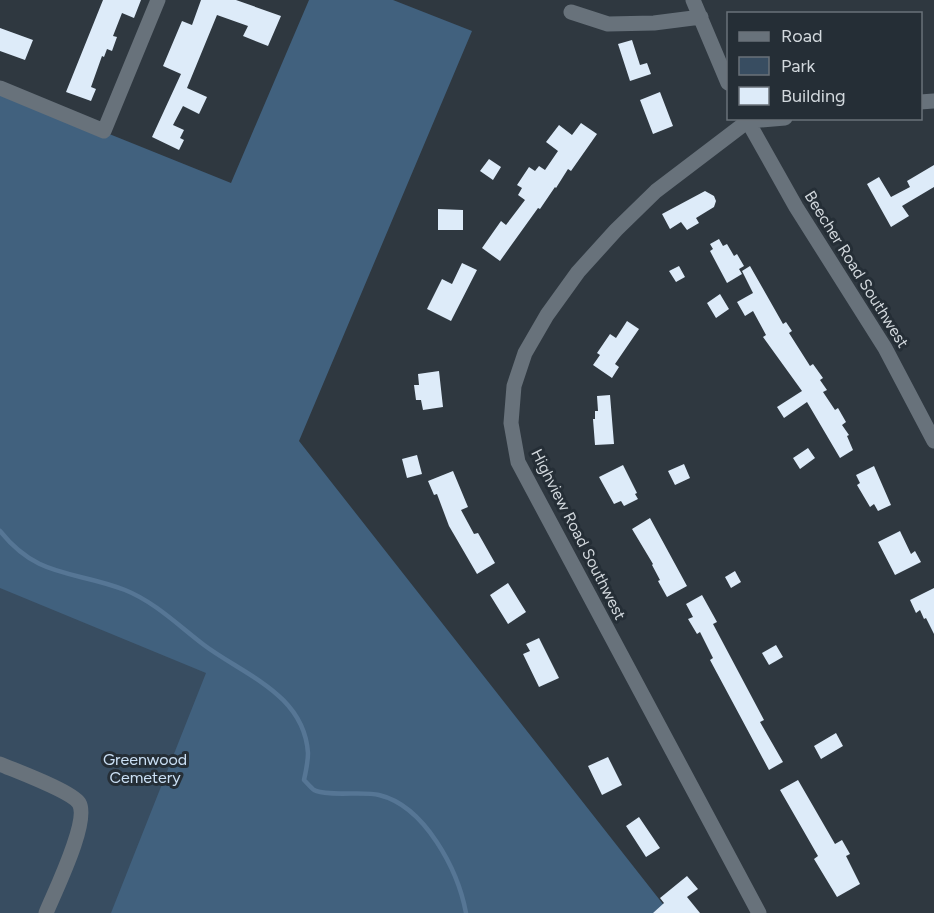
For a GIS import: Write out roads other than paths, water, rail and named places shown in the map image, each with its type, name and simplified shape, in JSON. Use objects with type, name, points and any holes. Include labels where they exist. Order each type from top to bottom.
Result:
[{"type":"street","points":[[0,88],[104,131],[158,0]]},
{"type":"street","points":[[693,0],[727,78]]},
{"type":"street","points":[[572,12],[608,24],[666,22],[700,17]]},
{"type":"street","name":"Beecher Road Southwest","points":[[747,120],[796,207],[885,348],[934,441]]},
{"type":"street","name":"Highview Road Southwest","points":[[747,120],[656,191],[616,230],[579,272],[547,315],[525,353],[514,386],[512,423],[518,462],[759,913]]},
{"type":"street","points":[[0,764],[68,794],[79,802],[83,813],[80,830],[46,913]]},
{"type":"waterway","points":[[0,531],[28,558],[58,571],[107,584],[136,595],[204,645],[270,688],[296,715],[304,733],[308,753],[304,780],[320,792],[379,795],[396,801],[411,812],[425,826],[447,860],[462,896],[466,913]]},
{"type":"park label","name":"Greenwood Cemetery","points":[[145,768]]}]
